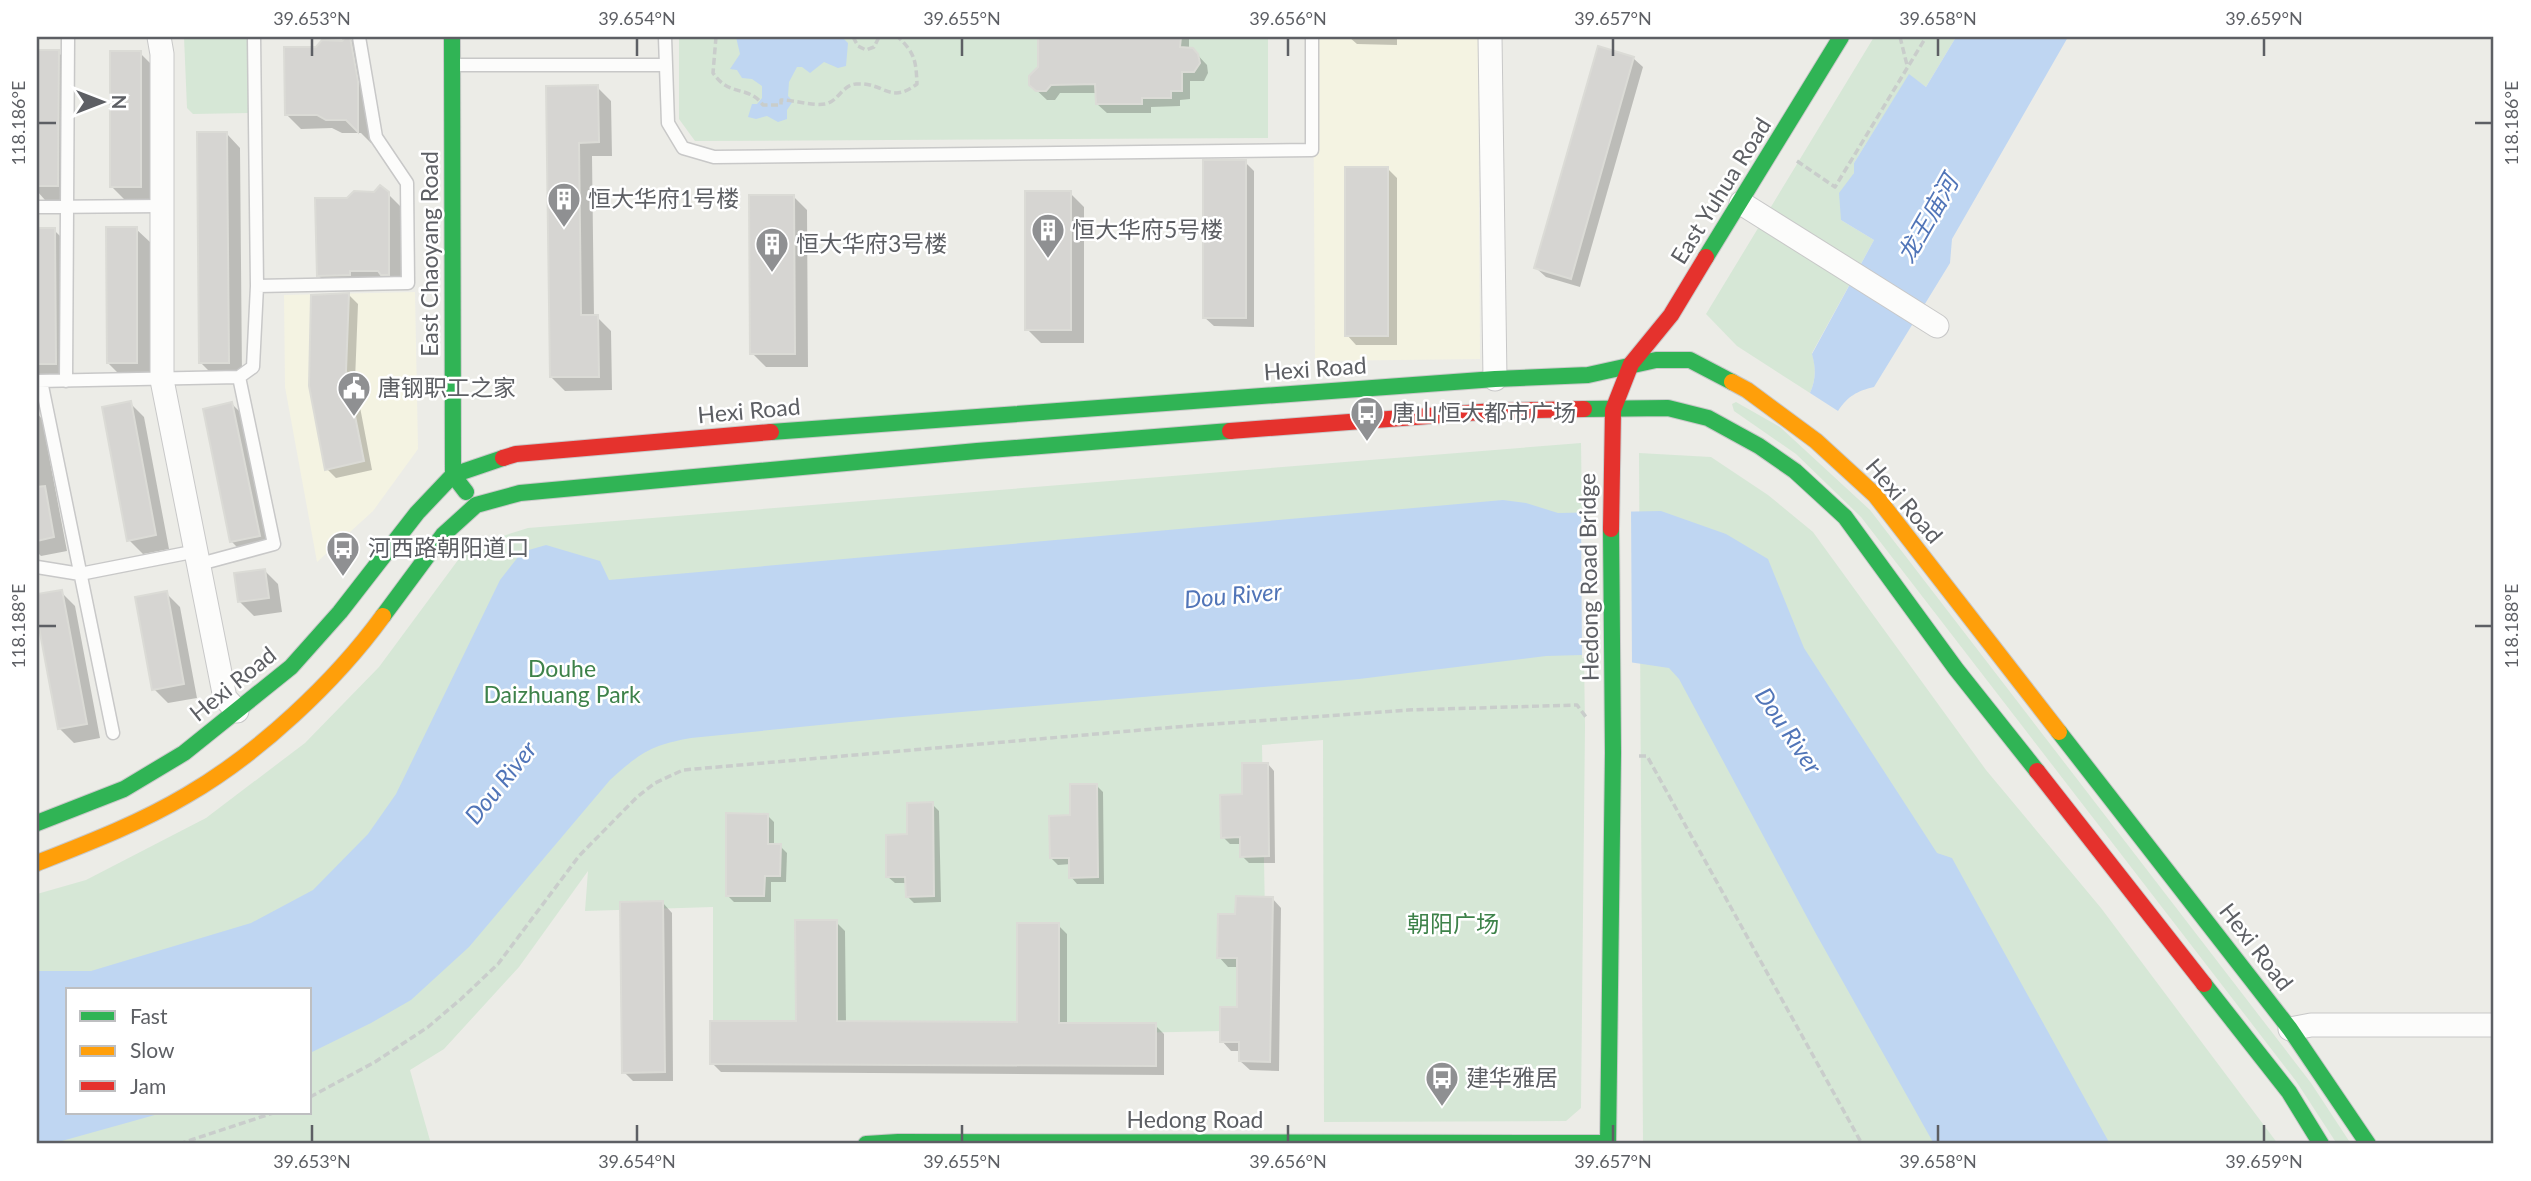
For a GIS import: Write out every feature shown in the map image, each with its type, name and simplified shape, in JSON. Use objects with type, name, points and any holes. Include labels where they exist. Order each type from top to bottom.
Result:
[{"type":"main road","name":"East Yuhua Road","points":[[1613,410],[1631,364],[1671,315],[1841,37]]},
{"type":"main road","name":"East Chaoyang Road","points":[[449,38],[452,65],[453,475]]},
{"type":"main road","name":"Hexi Road","points":[[37,823],[124,789],[184,753],[291,667],[340,612],[416,513],[453,475],[516,454],[886,422],[1495,379],[1588,375],[1656,360],[1690,360],[1747,390],[1816,441],[1875,495],[2290,1029],[2368,1144]]},
{"type":"main road","points":[[37,863],[114,832],[188,795],[249,753],[322,687],[375,627],[443,535],[476,505],[520,493],[977,451],[1494,411],[1668,408],[1709,418],[1759,446],[1795,471],[1845,517],[1956,669],[2289,1092],[2321,1144]]},
{"type":"main road","name":"Hedong Road Bridge","points":[[1613,410],[1611,460],[1614,693]]},
{"type":"main road","points":[[453,475],[476,505]]},
{"type":"main road","name":"Hedong Road","points":[[866,1144],[1608,1144],[1614,693]]},
{"type":"street","points":[[159,37],[162,54],[163,380],[225,698],[237,711]]},
{"type":"street","points":[[1490,37],[1495,379]]},
{"type":"street","points":[[1741,203],[1937,326]]},
{"type":"street","points":[[2290,1029],[2311,1025],[2494,1025]]},
{"type":"lane","points":[[66,381],[68,37]]},
{"type":"lane","points":[[113,733],[39,382],[239,377],[253,367],[257,286],[254,37]]},
{"type":"lane","points":[[257,286],[408,283],[407,183],[376,136],[359,37]]},
{"type":"lane","points":[[665,37],[668,123],[683,148],[714,157],[1312,150],[1312,37]]},
{"type":"lane","points":[[452,65],[666,65]]},
{"type":"lane","points":[[37,207],[163,206]]},
{"type":"lane","points":[[37,567],[80,573],[274,544],[239,377]]},
{"type":"path","points":[[716,37],[713,73],[722,86],[756,96],[763,105],[781,105],[781,100],[825,104],[834,100],[847,86],[855,84],[877,86],[891,93],[905,94],[917,85],[916,61],[898,37]]},
{"type":"path","points":[[853,37],[858,47],[866,50],[874,47],[879,37]]},
{"type":"path","points":[[1900,37],[1908,67]]},
{"type":"path","points":[[1789,156],[1835,187],[1926,37]]},
{"type":"path","points":[[312,1096],[375,1062],[428,1027],[461,999],[498,964],[579,856],[637,797],[655,783],[683,771],[1199,725],[1408,710],[1577,705],[1591,724]]},
{"type":"path","points":[[1614,753],[1647,756],[1862,1144]]},
{"type":"path","points":[[179,1144],[270,1114]]},
{"type":"shaded area","points":[[1313,37],[1478,37],[1480,359],[1315,361]]},
{"type":"shaded area","name":"唐钢职工之家","points":[[415,292],[418,449],[373,511],[317,562],[285,387],[284,295]]},
{"type":"green space","points":[[184,37],[247,37],[249,113],[193,114],[187,108]]},
{"type":"green space","points":[[679,37],[1268,37],[1268,138],[695,141],[679,119]]},
{"type":"green space","points":[[1874,37],[1956,37],[1926,87],[1909,75],[1854,163],[1854,173],[1841,220],[1874,240],[1812,353],[1815,373],[1810,393],[1737,346],[1706,314]]},
{"type":"green space","points":[[1736,402],[1780,427],[1870,510],[2311,1083],[2351,1144],[2337,1144],[2296,1081],[1861,517],[1796,454],[1734,411],[1732,404]]},
{"type":"green space","name":"Douhe Daizhuang Park","points":[[1581,443],[1585,726],[1581,1108],[1566,1121],[1324,1122],[1323,740],[1262,745],[1267,1030],[713,1042],[713,907],[585,911],[588,871],[519,967],[444,1049],[410,1070],[431,1144],[37,1144],[37,894],[86,880],[206,818],[305,743],[379,667],[461,556],[487,541],[528,528]]},
{"type":"green space","points":[[1639,453],[1711,457],[1768,495],[1813,532],[1986,770],[2101,908],[2278,1144],[1643,1144]]},
{"type":"water","points":[[736,37],[842,37],[848,43],[846,66],[838,68],[824,62],[810,73],[797,67],[789,82],[788,96],[793,101],[787,110],[787,119],[778,122],[767,116],[756,119],[748,117],[752,104],[757,104],[762,98],[762,86],[752,79],[742,78],[737,70],[730,69],[740,54]]},
{"type":"water","name":"龙王庙河","points":[[1956,37],[2068,37],[1952,239],[1950,263],[1874,387],[1853,395],[1838,411],[1810,393],[1815,374],[1812,354],[1874,240],[1841,220],[1839,193],[1854,173],[1854,163],[1909,74],[1926,87]]},
{"type":"water","name":"Dou River","points":[[1503,500],[1526,503],[1558,513],[1661,511],[1726,534],[1768,559],[1804,648],[1937,853],[1952,858],[2110,1144],[1934,1144],[1815,932],[1679,679],[1669,668],[1582,655],[1546,656],[1359,679],[890,718],[691,738],[656,747],[638,757],[610,780],[469,947],[411,1000],[312,1052],[312,988],[66,988],[66,1114],[158,1114],[51,1144],[37,1144],[37,971],[91,971],[251,923],[313,890],[368,834],[396,794],[500,580],[522,552],[546,545],[600,561],[609,580]]},
{"type":"pier","points":[[1631,508],[1632,666],[1582,658],[1581,509]]},
{"type":"building","points":[[350,37],[358,81],[358,132],[346,120],[326,120],[317,115],[285,115],[284,47],[316,47],[322,40],[342,41]]},
{"type":"building","points":[[1038,37],[1181,37],[1180,47],[1193,48],[1200,63],[1194,72],[1182,72],[1182,91],[1171,91],[1171,98],[1142,98],[1142,104],[1096,104],[1095,84],[1051,85],[1046,91],[1036,91],[1029,85],[1029,76],[1038,67]]},
{"type":"building","points":[[1598,46],[1634,57],[1571,279],[1534,268]]},
{"type":"building","points":[[37,50],[59,50],[58,186],[37,186]]},
{"type":"building","points":[[110,51],[141,51],[141,187],[110,187]]},
{"type":"building","name":"恒大华府1号楼","points":[[598,85],[599,142],[579,143],[581,315],[598,315],[599,377],[550,377],[546,86]]},
{"type":"building","points":[[197,132],[227,132],[229,363],[199,363]]},
{"type":"building","points":[[1203,160],[1246,160],[1246,318],[1203,318]]},
{"type":"building","points":[[1345,167],[1388,167],[1388,336],[1345,336]]},
{"type":"building","points":[[380,185],[389,192],[389,275],[381,275],[378,271],[350,271],[350,275],[317,276],[315,198],[347,198],[354,191],[374,192]]},
{"type":"building","name":"恒大华府5号楼","points":[[1025,191],[1071,191],[1071,330],[1025,330]]},
{"type":"building","name":"恒大华府3号楼","points":[[749,195],[794,195],[795,354],[750,354]]},
{"type":"building","points":[[106,227],[137,227],[137,363],[107,363]]},
{"type":"building","points":[[37,228],[55,228],[56,364],[37,364]]},
{"type":"building","name":"唐钢职工之家","points":[[349,293],[346,371],[364,461],[325,470],[309,386],[311,295]]},
{"type":"building","points":[[131,401],[156,535],[127,541],[102,407]]},
{"type":"building","points":[[232,402],[260,536],[230,542],[203,409]]},
{"type":"building","points":[[45,486],[54,537],[37,541],[37,487]]},
{"type":"building","points":[[265,569],[269,598],[238,602],[234,573]]},
{"type":"building","points":[[62,590],[87,724],[58,729],[37,617],[37,594]]},
{"type":"building","points":[[167,591],[184,684],[152,690],[135,597]]},
{"type":"building","points":[[1242,763],[1268,763],[1269,856],[1240,857],[1240,837],[1221,838],[1220,795],[1242,794]]},
{"type":"building","points":[[1070,784],[1097,784],[1098,877],[1069,878],[1069,858],[1050,858],[1049,816],[1070,815]]},
{"type":"building","points":[[933,802],[934,896],[906,897],[905,877],[886,877],[886,835],[907,834],[907,803]]},
{"type":"building","points":[[726,813],[768,814],[768,844],[781,844],[780,876],[765,876],[764,896],[726,896]]},
{"type":"building","points":[[1236,896],[1273,897],[1270,1062],[1239,1061],[1239,1042],[1220,1042],[1220,1007],[1237,1007],[1237,958],[1217,958],[1218,914],[1235,914]]},
{"type":"building","points":[[663,901],[665,1072],[622,1073],[620,902]]},
{"type":"building","points":[[795,920],[837,920],[837,1021],[1017,1022],[1017,923],[1059,923],[1059,1023],[1156,1023],[1156,1066],[710,1064],[710,1021],[796,1021]]},
{"type":"traffic: fast","points":[[452,37],[453,475],[466,492]]},
{"type":"traffic: fast","points":[[1706,257],[1841,37]]},
{"type":"traffic: fast","points":[[771,432],[1495,379],[1588,375],[1656,360],[1690,360],[1732,382]]},
{"type":"traffic: fast","points":[[1584,409],[1668,408],[1708,418],[1759,446],[1795,471],[1845,517],[1956,669],[2037,771]]},
{"type":"traffic: fast","points":[[383,616],[443,535],[476,505],[520,493],[1230,431]]},
{"type":"traffic: fast","points":[[37,823],[124,789],[184,753],[291,667],[340,612],[417,513],[453,475],[503,458]]},
{"type":"traffic: fast","points":[[1608,1144],[1613,753],[1611,529]]},
{"type":"traffic: fast","points":[[2059,732],[2290,1029],[2368,1144]]},
{"type":"traffic: fast","points":[[2204,984],[2289,1092],[2321,1144]]},
{"type":"traffic: fast","points":[[866,1144],[1608,1143]]},
{"type":"traffic: slow","points":[[1732,382],[1816,441],[1875,495],[2059,732]]},
{"type":"traffic: slow","points":[[37,863],[151,815],[241,759],[319,691],[383,616]]},
{"type":"traffic: jam","points":[[1611,529],[1613,410],[1631,364],[1671,315],[1706,257]]},
{"type":"traffic: jam","points":[[1230,431],[1494,411],[1584,409]]},
{"type":"traffic: jam","points":[[503,458],[516,454],[771,432]]},
{"type":"traffic: jam","points":[[2037,771],[2204,984]]},
{"type":"place","name":"恒大华府1号楼","points":[[564,229]]},
{"type":"place","name":"恒大华府5号楼","points":[[1048,260]]},
{"type":"place","name":"恒大华府3号楼","points":[[772,274]]},
{"type":"place","name":"唐钢职工之家","points":[[354,418]]},
{"type":"place","name":"唐山恒大都市广场","points":[[1367,443]]},
{"type":"place","name":"河西路朝阳道口","points":[[343,578]]},
{"type":"place","name":"建华雅居","points":[[1442,1108]]},
{"type":"park label","name":"朝阳广场","points":[[1453,924]]}]
